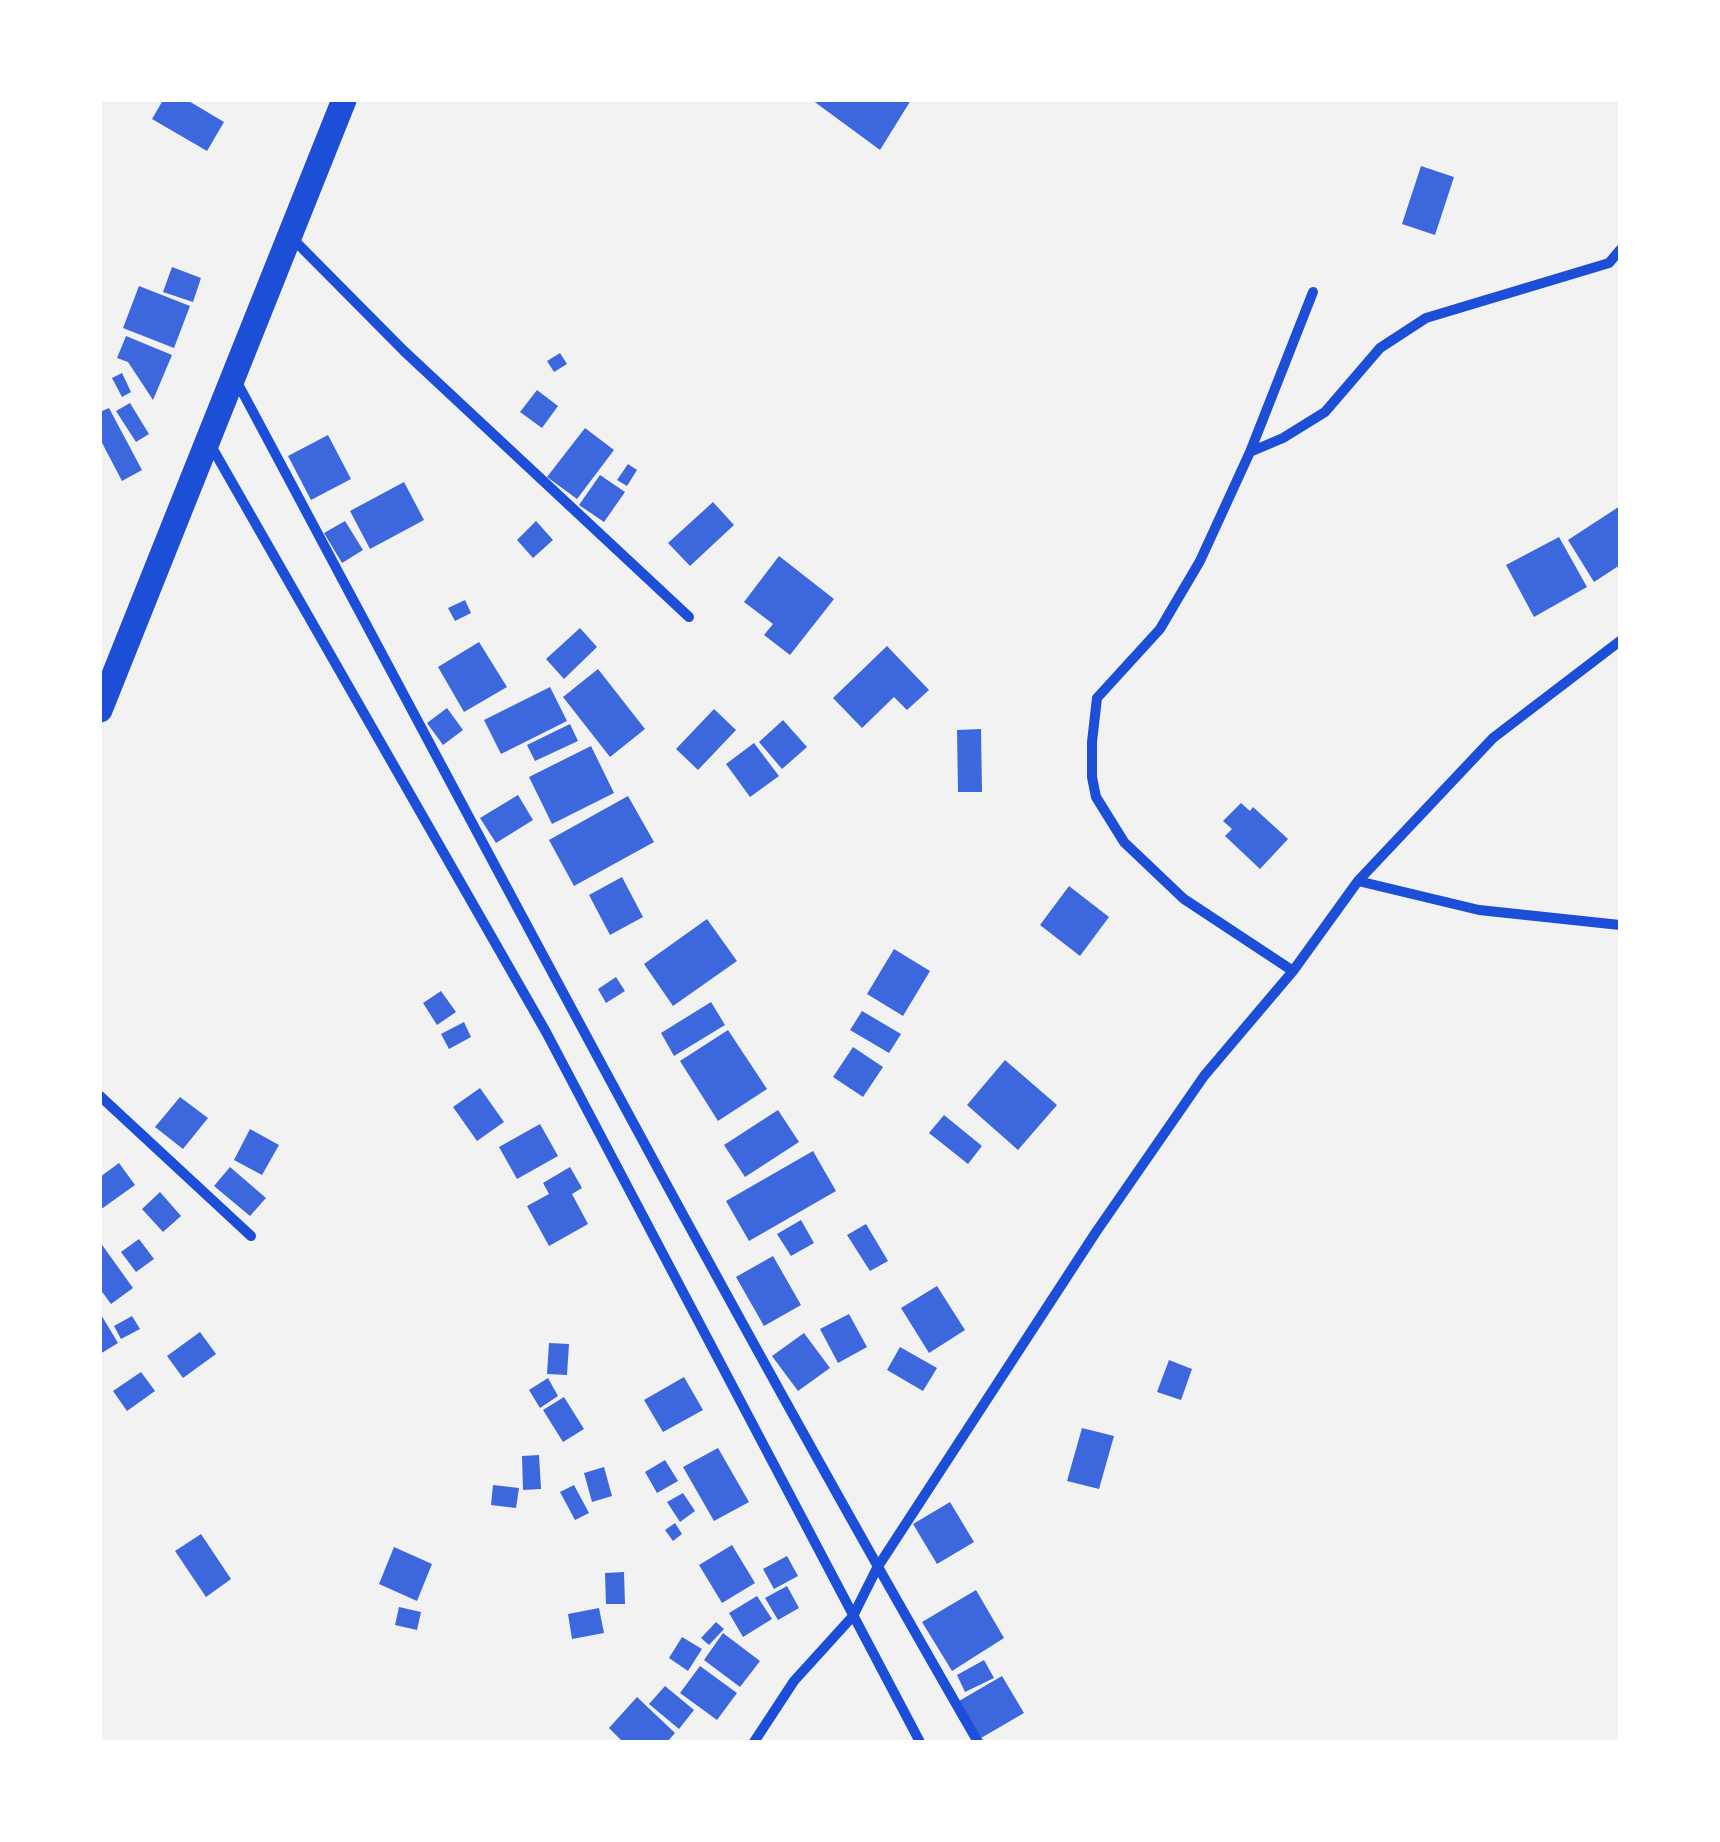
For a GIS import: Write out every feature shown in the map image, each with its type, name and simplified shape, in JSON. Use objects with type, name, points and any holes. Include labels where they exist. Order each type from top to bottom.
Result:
[{"type":"main road","points":[[100,710],[344,100]]},
{"type":"street","points":[[288,234],[404,351],[689,617]]},
{"type":"street","points":[[1250,452],[1283,438],[1325,412],[1380,348],[1426,318],[1609,263],[1620,250]]},
{"type":"street","points":[[1294,971],[1184,899],[1124,842],[1096,798],[1092,742],[1097,698],[1160,629],[1200,561],[1250,452],[1314,292]]},
{"type":"street","points":[[233,376],[629,1115],[877,1568],[978,1742]]},
{"type":"street","points":[[207,439],[546,1032],[920,1742]]},
{"type":"street","points":[[754,1742],[794,1681],[853,1616],[877,1568],[1193,1091],[1294,971],[1358,881],[1492,738],[1620,641]]},
{"type":"street","points":[[1358,881],[1479,910],[1620,925]]},
{"type":"street","points":[[100,1096],[251,1236]]},
{"type":"building","points":[[163,100],[187,100],[224,122],[207,151],[152,119]]},
{"type":"building","points":[[812,100],[911,100],[880,150]]},
{"type":"building","points":[[1421,166],[1454,177],[1435,235],[1402,224]]},
{"type":"building","points":[[172,267],[201,278],[193,302],[163,292]]},
{"type":"building","points":[[139,286],[190,306],[174,348],[123,328]]},
{"type":"building","points":[[126,336],[172,355],[153,400],[128,362],[117,358]]},
{"type":"building","points":[[560,353],[567,364],[554,372],[547,361]]},
{"type":"building","points":[[122,373],[131,392],[122,397],[112,378]]},
{"type":"building","points":[[537,390],[558,406],[542,428],[520,412]]},
{"type":"building","points":[[130,403],[149,434],[136,442],[116,411]]},
{"type":"building","points":[[109,408],[142,470],[122,481],[100,439],[100,412]]},
{"type":"building","points":[[585,428],[614,450],[577,499],[547,477]]},
{"type":"building","points":[[328,435],[351,479],[311,500],[288,456]]},
{"type":"building","points":[[628,464],[637,470],[627,486],[617,480]]},
{"type":"building","points":[[600,475],[625,492],[604,522],[579,505]]},
{"type":"building","points":[[404,482],[424,520],[370,549],[350,511]]},
{"type":"building","points":[[713,502],[734,525],[690,566],[668,543]]},
{"type":"building","points":[[1620,506],[1620,565],[1594,582],[1568,540]]},
{"type":"building","points":[[345,521],[363,550],[342,563],[324,533]]},
{"type":"building","points":[[536,521],[553,540],[533,558],[517,540]]},
{"type":"building","points":[[1559,537],[1587,587],[1534,617],[1506,565]]},
{"type":"building","points":[[779,556],[834,599],[790,655],[764,635],[773,624],[744,602]]},
{"type":"building","points":[[465,600],[471,613],[455,621],[448,608]]},
{"type":"building","points":[[580,628],[597,647],[564,679],[546,659]]},
{"type":"building","points":[[479,642],[507,687],[464,712],[438,667]]},
{"type":"building","points":[[887,646],[929,690],[907,710],[894,697],[862,728],[833,698]]},
{"type":"building","points":[[598,669],[645,729],[610,757],[563,697]]},
{"type":"building","points":[[550,687],[567,721],[501,754],[484,720]]},
{"type":"building","points":[[447,708],[463,730],[443,745],[427,723]]},
{"type":"building","points":[[714,709],[736,730],[698,770],[676,749]]},
{"type":"building","points":[[783,720],[807,747],[782,769],[759,742]]},
{"type":"building","points":[[570,724],[578,741],[535,761],[527,745]]},
{"type":"building","points":[[981,729],[982,792],[958,792],[957,730]]},
{"type":"building","points":[[754,743],[779,776],[750,797],[726,764]]},
{"type":"building","points":[[591,746],[614,793],[552,824],[529,777]]},
{"type":"building","points":[[518,795],[533,820],[496,843],[480,818]]},
{"type":"building","points":[[628,796],[654,842],[574,886],[549,840]]},
{"type":"building","points":[[1241,803],[1250,811],[1253,807],[1288,839],[1260,869],[1225,836],[1232,829],[1223,821]]},
{"type":"building","points":[[622,877],[643,917],[610,935],[589,895]]},
{"type":"building","points":[[1069,886],[1109,917],[1080,956],[1040,925]]},
{"type":"building","points":[[707,919],[737,961],[673,1006],[644,964]]},
{"type":"building","points":[[894,949],[930,971],[903,1016],[867,994]]},
{"type":"building","points":[[616,977],[625,991],[606,1003],[598,989]]},
{"type":"building","points":[[441,991],[456,1012],[437,1025],[423,1003]]},
{"type":"building","points":[[711,1002],[725,1025],[674,1056],[661,1033]]},
{"type":"building","points":[[862,1011],[901,1034],[889,1053],[850,1030]]},
{"type":"building","points":[[464,1022],[471,1037],[449,1049],[441,1034]]},
{"type":"building","points":[[728,1030],[767,1089],[718,1121],[680,1061]]},
{"type":"building","points":[[853,1047],[883,1067],[863,1097],[833,1077]]},
{"type":"building","points":[[1005,1060],[1057,1105],[1018,1150],[967,1105]]},
{"type":"building","points":[[480,1088],[504,1122],[477,1141],[453,1107]]},
{"type":"building","points":[[180,1097],[208,1118],[183,1149],[155,1127]]},
{"type":"building","points":[[778,1110],[799,1142],[745,1177],[724,1145]]},
{"type":"building","points":[[944,1115],[982,1146],[968,1164],[929,1133]]},
{"type":"building","points":[[540,1124],[558,1156],[517,1179],[499,1147]]},
{"type":"building","points":[[250,1129],[279,1145],[262,1175],[234,1160]]},
{"type":"building","points":[[813,1151],[836,1191],[749,1241],[726,1201]]},
{"type":"building","points":[[119,1163],[135,1185],[100,1210],[100,1177]]},
{"type":"building","points":[[230,1167],[266,1198],[250,1216],[214,1186]]},
{"type":"building","points":[[570,1167],[582,1188],[572,1194],[588,1224],[549,1246],[527,1206],[549,1194],[543,1183]]},
{"type":"building","points":[[160,1192],[181,1216],[163,1232],[142,1209]]},
{"type":"building","points":[[801,1220],[814,1243],[791,1256],[777,1234]]},
{"type":"building","points":[[866,1224],[888,1261],[870,1271],[847,1235]]},
{"type":"building","points":[[139,1239],[154,1259],[136,1272],[121,1252]]},
{"type":"building","points":[[100,1242],[133,1288],[111,1304],[100,1289]]},
{"type":"building","points":[[773,1256],[801,1305],[764,1326],[736,1277]]},
{"type":"building","points":[[937,1286],[965,1330],[929,1353],[901,1308]]},
{"type":"building","points":[[100,1313],[118,1343],[100,1354]]},
{"type":"building","points":[[849,1314],[867,1347],[838,1363],[820,1329]]},
{"type":"building","points":[[132,1316],[140,1329],[121,1339],[114,1326]]},
{"type":"building","points":[[200,1332],[216,1354],[183,1378],[167,1356]]},
{"type":"building","points":[[804,1333],[830,1368],[798,1391],[772,1356]]},
{"type":"building","points":[[549,1343],[569,1344],[567,1375],[547,1374]]},
{"type":"building","points":[[900,1347],[937,1368],[923,1391],[887,1370]]},
{"type":"building","points":[[1169,1360],[1192,1369],[1181,1400],[1157,1392]]},
{"type":"building","points":[[141,1372],[155,1391],[127,1411],[113,1391]]},
{"type":"building","points":[[684,1377],[703,1410],[663,1432],[644,1400]]},
{"type":"building","points":[[548,1378],[558,1396],[540,1408],[529,1390]]},
{"type":"building","points":[[564,1397],[584,1429],[563,1442],[543,1410]]},
{"type":"building","points":[[1082,1428],[1114,1436],[1099,1489],[1067,1481]]},
{"type":"building","points":[[718,1448],[749,1502],[714,1521],[683,1467]]},
{"type":"building","points":[[539,1455],[541,1489],[523,1490],[522,1456]]},
{"type":"building","points":[[665,1460],[678,1481],[657,1493],[645,1472]]},
{"type":"building","points":[[604,1467],[612,1496],[592,1502],[584,1473]]},
{"type":"building","points":[[493,1485],[519,1488],[516,1508],[491,1505]]},
{"type":"building","points":[[574,1485],[589,1513],[575,1520],[560,1492]]},
{"type":"building","points":[[683,1493],[695,1511],[680,1522],[667,1502]]},
{"type":"building","points":[[950,1502],[974,1542],[937,1564],[913,1524]]},
{"type":"building","points":[[675,1523],[682,1534],[673,1541],[665,1530]]},
{"type":"building","points":[[201,1534],[231,1579],[206,1597],[175,1551]]},
{"type":"building","points":[[732,1545],[755,1583],[722,1603],[699,1565]]},
{"type":"building","points":[[394,1547],[432,1564],[417,1601],[379,1584]]},
{"type":"building","points":[[787,1556],[798,1576],[774,1589],[763,1569]]},
{"type":"building","points":[[624,1572],[625,1604],[606,1604],[605,1573]]},
{"type":"building","points":[[787,1586],[799,1608],[778,1620],[765,1598]]},
{"type":"building","points":[[976,1590],[1004,1638],[952,1671],[922,1622]]},
{"type":"building","points":[[757,1596],[772,1619],[743,1637],[729,1613]]},
{"type":"building","points":[[399,1607],[421,1612],[417,1630],[395,1625]]},
{"type":"building","points":[[599,1608],[604,1633],[572,1639],[568,1614]]},
{"type":"building","points":[[716,1622],[724,1629],[709,1645],[701,1638]]},
{"type":"building","points":[[723,1633],[760,1661],[740,1687],[704,1660]]},
{"type":"building","points":[[682,1637],[702,1649],[688,1671],[669,1658]]},
{"type":"building","points":[[984,1660],[994,1678],[965,1692],[957,1675]]},
{"type":"building","points":[[700,1666],[737,1693],[717,1720],[680,1693]]},
{"type":"building","points":[[1002,1676],[1024,1713],[981,1738],[959,1701]]},
{"type":"building","points":[[665,1686],[694,1710],[679,1729],[649,1704]]},
{"type":"building","points":[[637,1697],[675,1733],[667,1742],[623,1742],[609,1728]]}]
